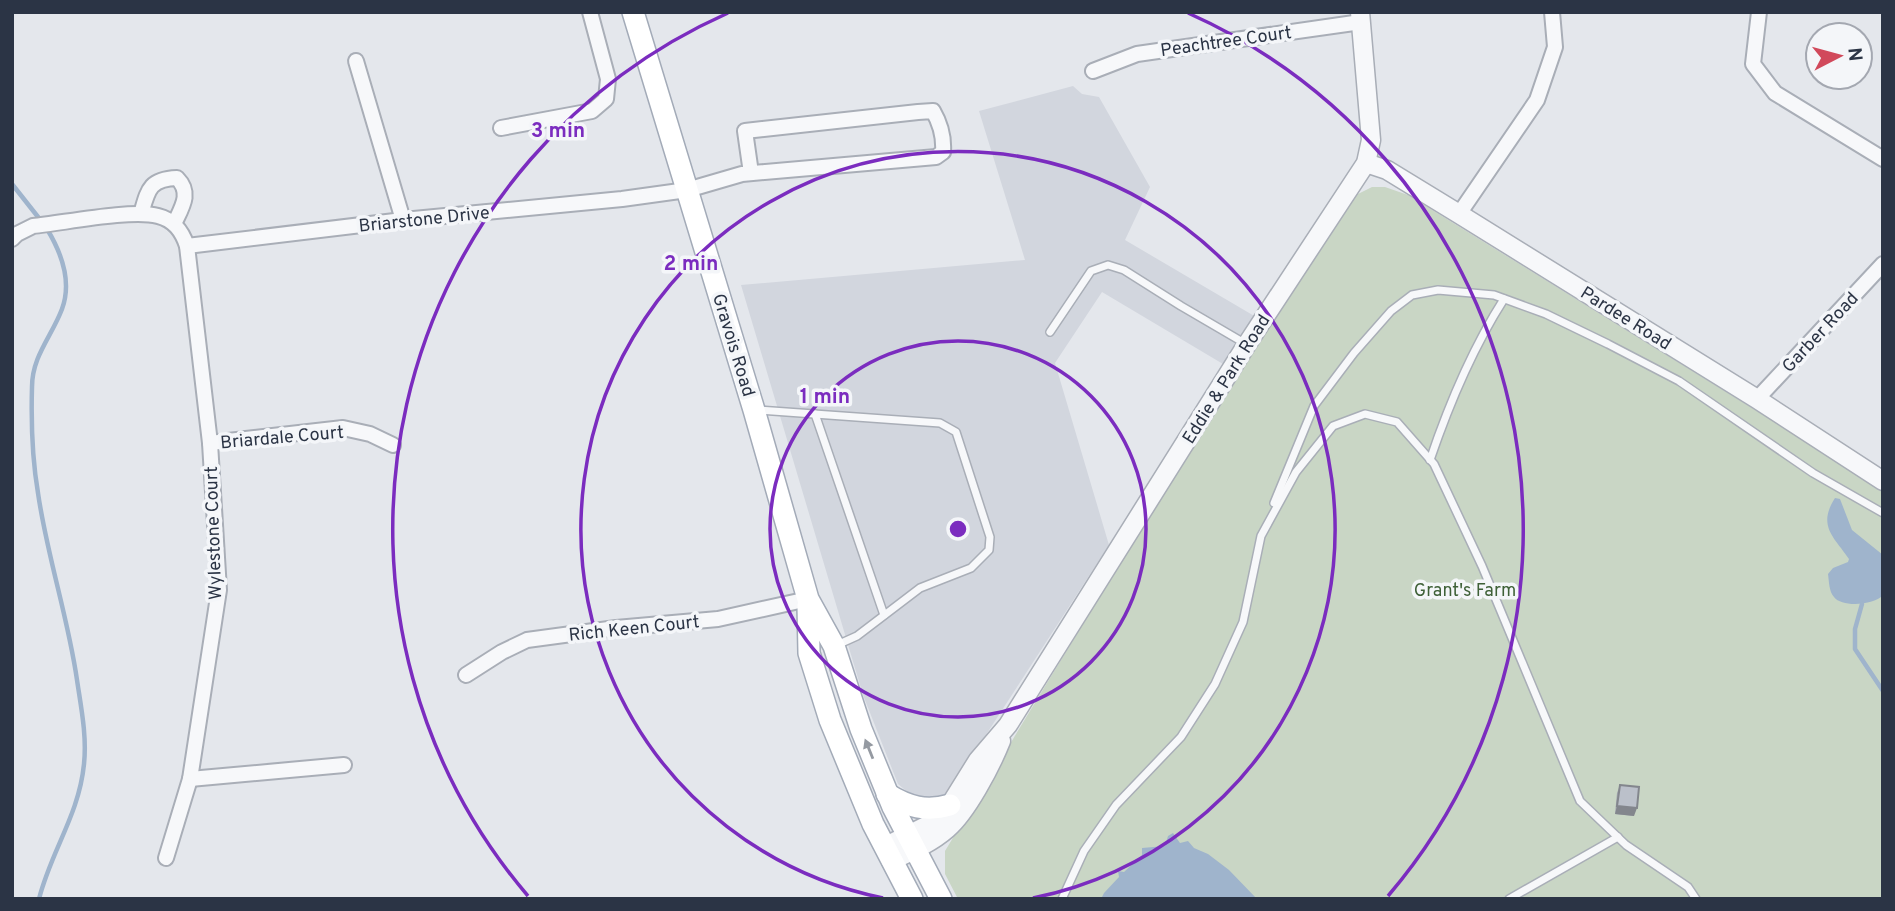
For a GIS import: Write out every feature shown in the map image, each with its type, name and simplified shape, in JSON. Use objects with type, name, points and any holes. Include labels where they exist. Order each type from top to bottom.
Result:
[{"type":"main road","name":"Gravois Road","points":[[632,12],[754,410],[808,599],[834,646],[861,729],[887,794],[941,899]]},
{"type":"main road","name":"Gravois Road","points":[[808,599],[809,653],[844,757],[887,854],[912,899]]},
{"type":"main road","points":[[887,794],[900,802],[926,810],[950,805]]},
{"type":"street","points":[[501,128],[592,111],[606,99],[608,79],[590,12]]},
{"type":"street","points":[[1459,214],[1537,100],[1555,47],[1552,12]]},
{"type":"street","points":[[1759,12],[1753,64],[1775,93],[1883,159]]},
{"type":"street","name":"Peachtree Court","points":[[1093,71],[1137,54],[1361,17]]},
{"type":"street","name":"Eddie & Park Road","points":[[887,854],[911,843],[936,821],[950,805],[978,760],[1008,725],[1247,344],[1366,163],[1371,129],[1361,17]]},
{"type":"street","points":[[356,61],[403,220]]},
{"type":"street","name":"Briarstone Drive","points":[[187,246],[403,220],[622,199],[687,190],[751,173],[936,157],[943,152],[944,143],[939,120],[933,111],[918,111],[746,131],[751,173]]},
{"type":"street","name":"Pardee Road","points":[[1366,163],[1387,170],[1459,214],[1757,399],[1883,481]]},
{"type":"street","points":[[141,214],[146,195],[153,183],[164,178],[177,178],[184,184],[186,198],[174,224]]},
{"type":"street","points":[[14,234],[33,226],[141,214],[160,216],[174,224],[183,232],[187,246]]},
{"type":"street","name":"Wylestone Court","points":[[166,858],[190,779],[219,590],[210,443],[187,246]]},
{"type":"street","name":"Garber Road","points":[[1757,399],[1883,264]]},
{"type":"street","name":"Briardale Court","points":[[210,443],[343,428],[370,434],[393,445]]},
{"type":"street","name":"Rich Keen Court","points":[[466,675],[527,640],[616,628],[718,619],[808,599]]},
{"type":"street","name":"Eddie & Park Road","points":[[911,843],[933,840],[950,827],[991,764],[1008,725]]},
{"type":"street","points":[[190,779],[345,765]]},
{"type":"lane","points":[[1050,332],[1091,271],[1108,265],[1124,270],[1247,344]]},
{"type":"lane","points":[[1062,899],[1084,851],[1116,804],[1181,737],[1215,684],[1244,622],[1261,536],[1314,406],[1391,310],[1412,295],[1438,290],[1494,295],[1546,314],[1679,381],[1813,473],[1883,513]]},
{"type":"lane","points":[[1430,460],[1464,373],[1483,333],[1504,299]]},
{"type":"lane","points":[[754,410],[940,423],[956,432],[974,482],[990,537],[989,550],[971,568],[920,588],[857,636],[834,646]]},
{"type":"lane","points":[[815,414],[884,615]]},
{"type":"lane","points":[[1261,536],[1296,472],[1333,426],[1365,414],[1397,422],[1430,460],[1482,566],[1580,801],[1618,837],[1688,887],[1696,899]]},
{"type":"lane","points":[[1509,899],[1618,837]]},
{"type":"shaded area","points":[[1073,86],[1082,94],[1099,97],[1150,187],[1125,240],[1256,317],[1223,364],[1102,292],[1055,363],[1109,545],[945,798],[927,801],[911,795],[898,784],[863,695],[741,285],[1025,260],[979,111]]},
{"type":"green space","name":"Grant's Farm","points":[[1372,187],[1385,187],[1408,195],[1883,489],[1883,899],[958,899],[945,874],[945,851],[1250,357],[1356,195]]},
{"type":"water","points":[[1835,498],[1840,499],[1852,530],[1883,555],[1883,595],[1873,601],[1844,603],[1831,592],[1828,574],[1849,559],[1833,537],[1828,524],[1827,516]]},
{"type":"water","points":[[1173,833],[1180,843],[1188,841],[1194,848],[1208,854],[1229,870],[1257,899],[1101,899],[1119,877],[1118,871],[1124,872],[1142,855],[1142,848],[1165,846],[1168,836]]},
{"type":"building","points":[[1620,785],[1639,787],[1637,808],[1617,806]]},
{"type":"waterway","points":[[12,184],[42,222]]},
{"type":"waterway","points":[[39,899],[77,800],[85,753],[73,656],[42,517],[33,453],[33,376],[39,356],[62,309],[66,288],[61,257],[47,229]]},
{"type":"waterway","points":[[1862,604],[1855,629],[1855,649],[1883,691]]}]
